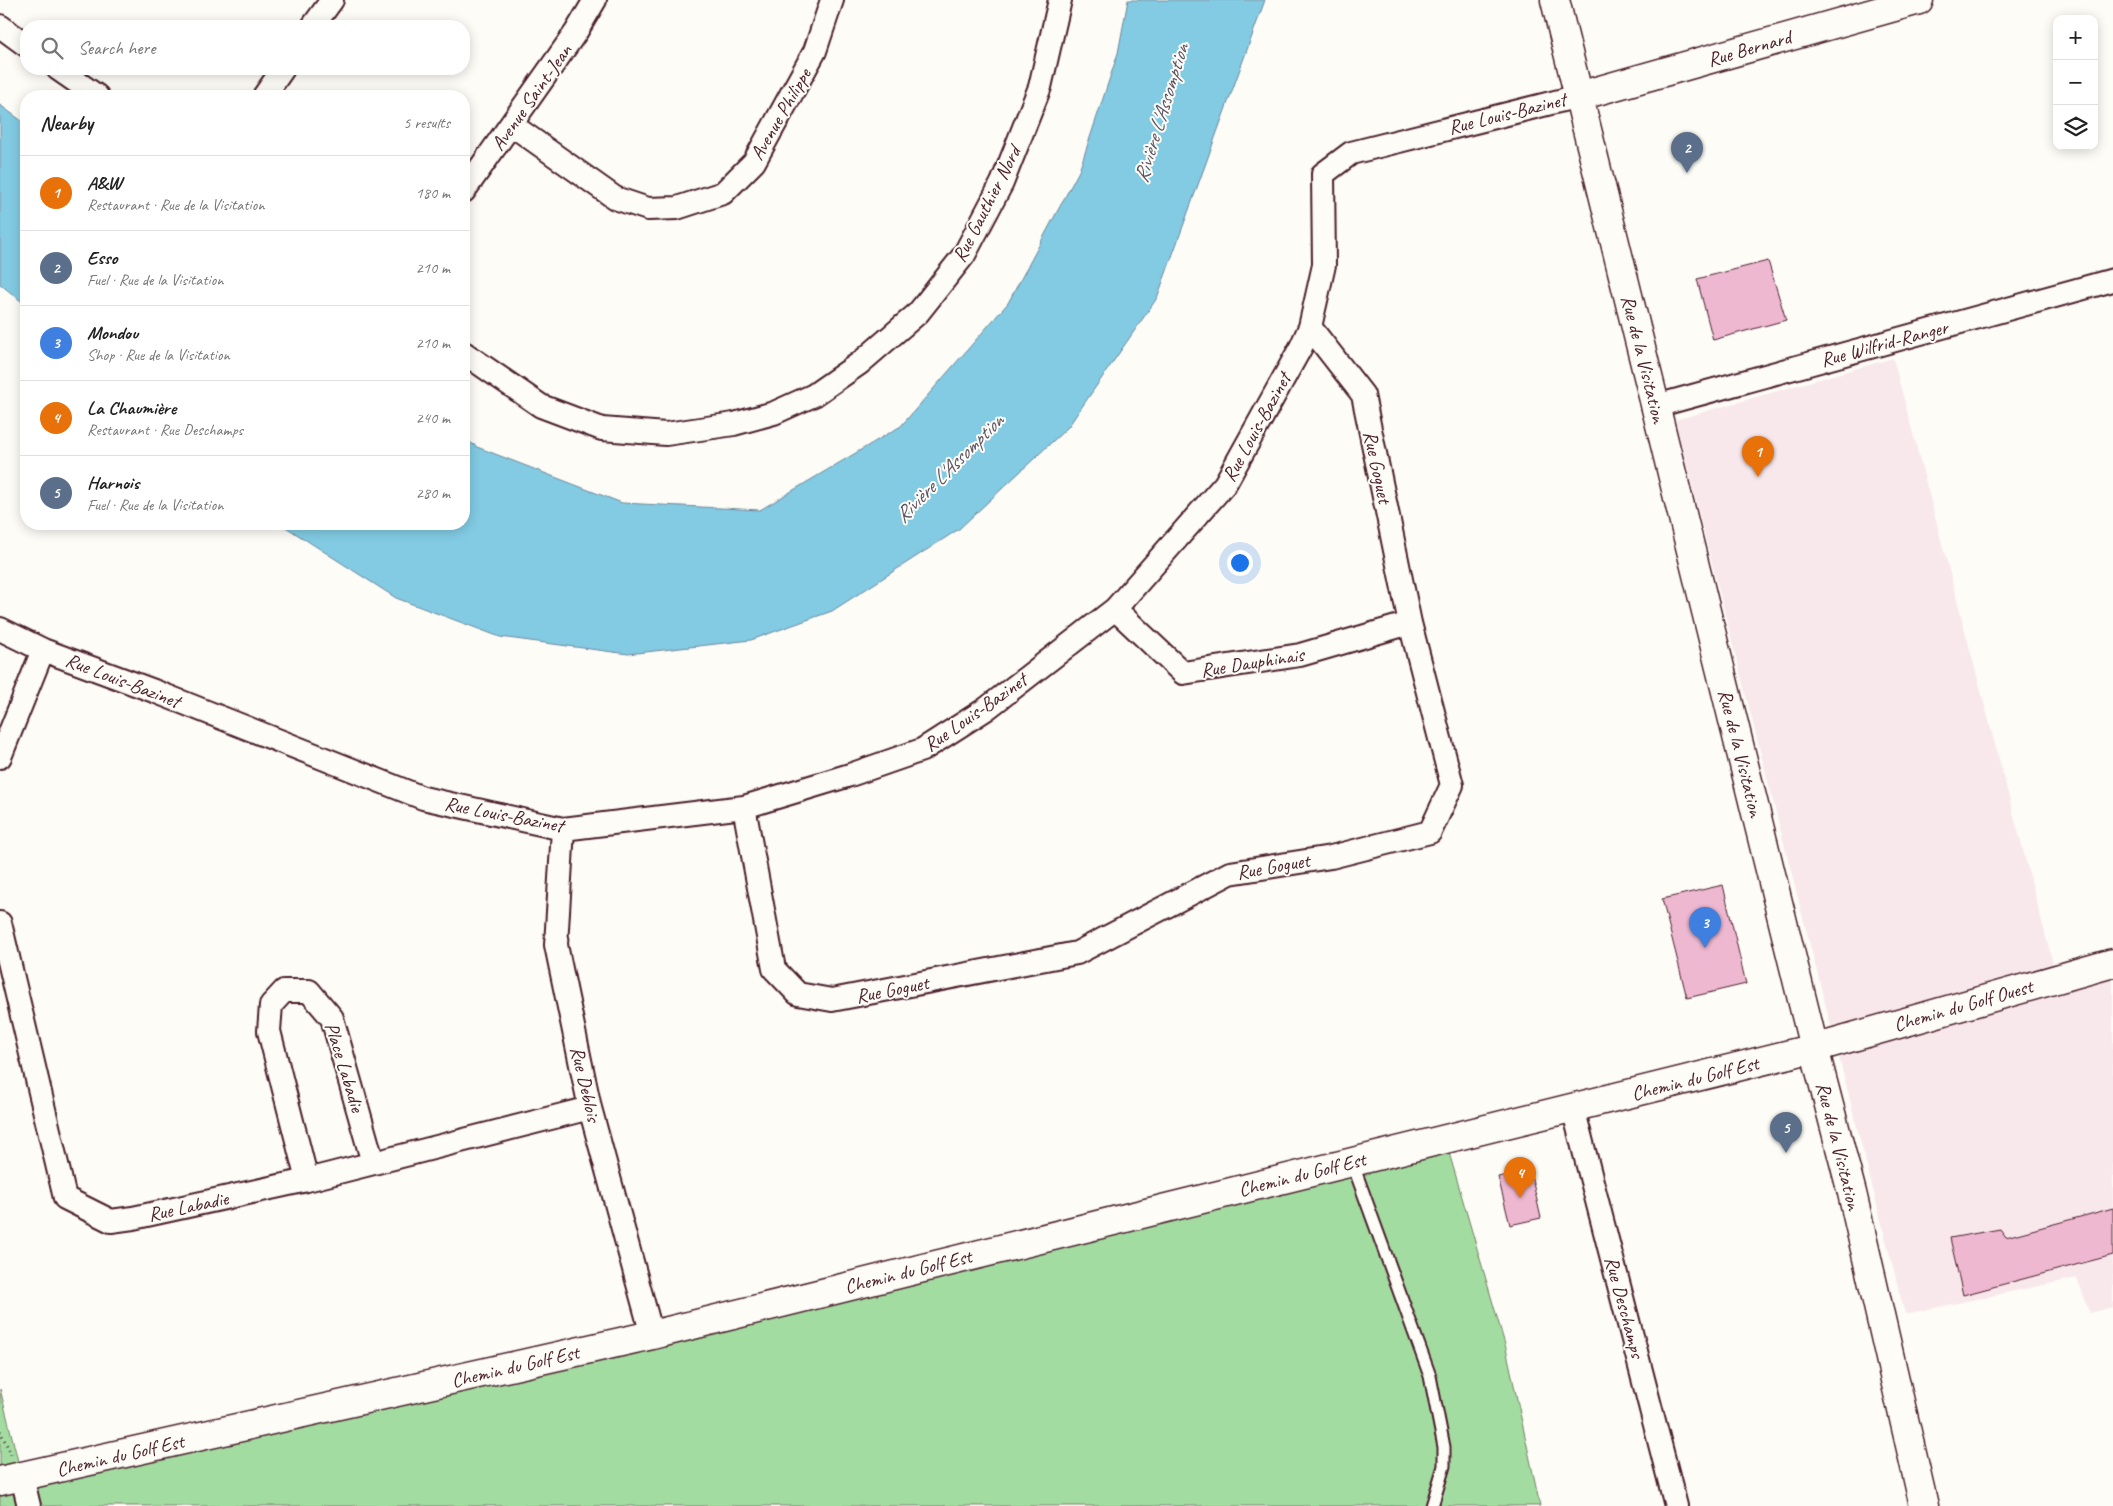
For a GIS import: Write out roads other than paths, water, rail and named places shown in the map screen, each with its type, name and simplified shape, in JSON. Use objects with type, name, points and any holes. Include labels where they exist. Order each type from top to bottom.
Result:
[{"type":"street","points":[[317,20],[332,0]]},
{"type":"street","name":"Avenue Saint-Jean","points":[[470,183],[576,32],[595,0]]},
{"type":"street","name":"Avenue Philippe","points":[[512,125],[615,198],[648,209],[677,208],[723,193],[754,162],[815,51],[832,0]]},
{"type":"street","name":"Rue Gauthier Nord","points":[[470,357],[542,406],[602,429],[666,434],[734,424],[774,413],[814,396],[860,363],[918,313],[964,255],[1002,183],[1040,88],[1060,0]]},
{"type":"street","name":"Rue de la Visitation","points":[[1555,0],[1814,1048],[1852,1193],[1924,1506]]},
{"type":"street","name":"Rue Bernard","points":[[1579,96],[1918,0]]},
{"type":"street","points":[[0,26],[20,41]]},
{"type":"street","points":[[66,75],[88,90]]},
{"type":"street","points":[[268,90],[279,75]]},
{"type":"street","name":"Rue Louis-Bazinet","points":[[0,629],[43,650],[154,691],[423,798],[563,829],[744,807],[850,775],[922,750],[986,709],[1114,608],[1225,484],[1301,347],[1310,326],[1324,265],[1323,174],[1350,153],[1579,96]]},
{"type":"street","name":"Rue Wilfrid-Ranger","points":[[1656,406],[2113,280]]},
{"type":"street","name":"Rue Goguet","points":[[744,807],[774,969],[798,994],[832,1000],[1077,953],[1230,873],[1331,857],[1430,832],[1452,785],[1410,623],[1363,395],[1310,326]]},
{"type":"street","name":"Rue Dauphinais","points":[[1114,608],[1183,672],[1300,655],[1410,623]]},
{"type":"street","points":[[0,757],[43,650]]},
{"type":"street","name":"Rue Deblois","points":[[563,829],[556,945],[590,1108],[652,1334]]},
{"type":"street","name":"Rue Labadie","points":[[0,923],[65,1198],[112,1221],[307,1180],[590,1108]]},
{"type":"street","name":"Chemin du Golf Ouest","points":[[1814,1048],[2113,963]]},
{"type":"street","name":"Place Labadie","points":[[307,1180],[269,1031],[271,1005],[284,991],[309,991],[332,1018],[373,1163]]},
{"type":"street","name":"Chemin du Golf Est","points":[[11,1479],[652,1334],[1814,1048]]},
{"type":"street","name":"Rue Deschamps","points":[[1573,1108],[1676,1506]]},
{"type":"street","points":[[11,1479],[29,1506]]},
{"type":"lane","points":[[1352,1162],[1430,1376],[1440,1420],[1444,1456],[1444,1466],[1432,1506]]},
{"type":"water","name":"Rivière L'Assomption","points":[[1128,0],[1265,0],[1157,298],[1068,427],[959,529],[832,611],[751,640],[628,654],[500,637],[396,598],[290,530],[470,530],[470,442],[477,447],[622,503],[760,510],[901,426],[1008,303],[1079,171],[1118,53]]},
{"type":"water","points":[[0,105],[20,120],[20,300],[0,284]]},
{"type":"place","name":"Esso","points":[[1687,173]]},
{"type":"place","name":"A&W","points":[[1758,477]]},
{"type":"place","name":"Mondou","points":[[1705,948]]},
{"type":"place","name":"Harnois","points":[[1786,1153]]},
{"type":"place","name":"La Chaumière","points":[[1520,1198]]}]
